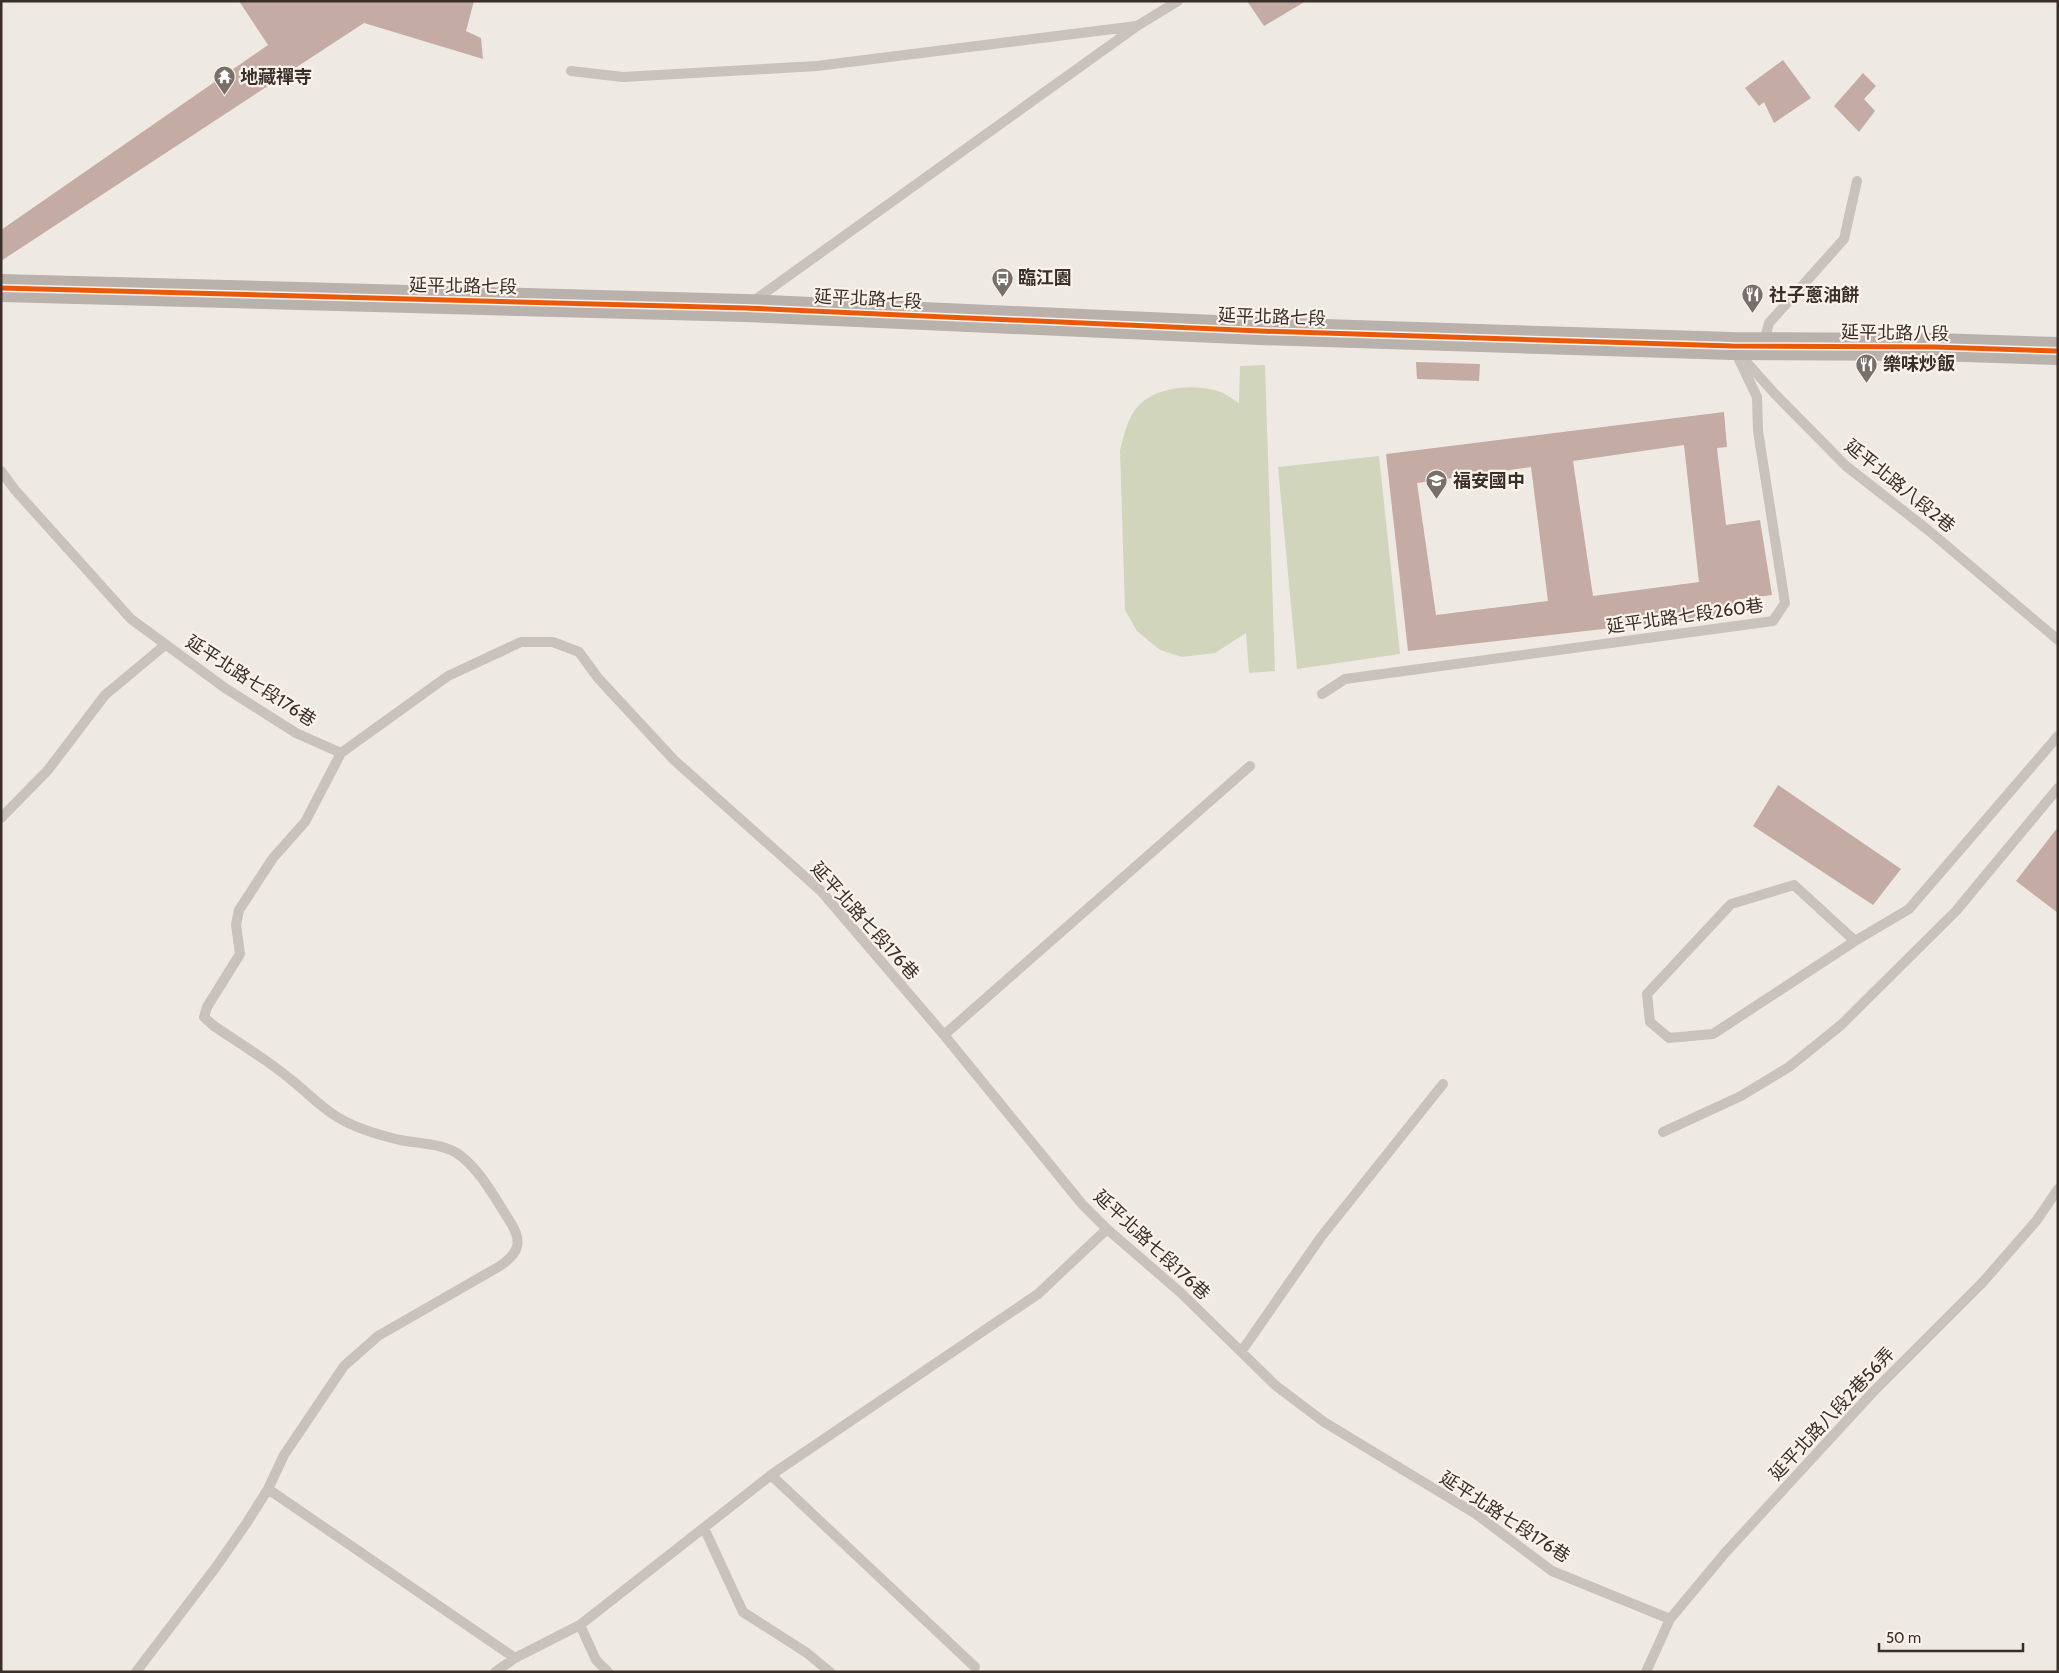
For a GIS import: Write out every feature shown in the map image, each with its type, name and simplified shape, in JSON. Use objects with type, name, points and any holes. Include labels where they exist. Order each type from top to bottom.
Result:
[{"type":"street","name":"延平北路七段","points":[[1,288],[745,308],[1260,331],[1732,346]]},
{"type":"street","name":"延平北路八段","points":[[1732,346],[1935,347],[2058,351]]},
{"type":"lane","points":[[745,308],[1137,26],[1178,1]]},
{"type":"lane","points":[[571,71],[623,77],[817,66],[1137,26]]},
{"type":"lane","points":[[1762,346],[1769,323],[1844,240],[1857,180]]},
{"type":"lane","name":"延平北路八段2巷","points":[[1732,346],[1787,407],[1846,466],[1928,530],[2058,640]]},
{"type":"lane","name":"延平北路七段260巷","points":[[1322,694],[1345,679],[1773,621],[1785,603],[1758,431],[1757,397],[1732,346]]},
{"type":"lane","name":"延平北路七段176巷","points":[[1,471],[15,490],[131,618],[225,688],[296,733],[341,753],[448,676],[521,642],[553,642],[579,652],[598,678],[674,760],[821,892],[944,1035],[1082,1204],[1107,1229],[1180,1292],[1275,1385],[1324,1422],[1476,1514],[1552,1571],[1670,1619]]},
{"type":"lane","points":[[1,818],[48,770],[105,695],[165,645]]},
{"type":"lane","points":[[1855,941],[1794,885],[1731,904],[1647,994],[1650,1022],[1669,1038],[1713,1034],[1855,941],[1909,909],[2058,736]]},
{"type":"lane","points":[[136,1672],[216,1567],[268,1489],[284,1455],[344,1366],[378,1336],[500,1266],[511,1259],[518,1250],[517,1237],[511,1223],[475,1170],[460,1156],[442,1147],[399,1140],[352,1126],[328,1112],[289,1077],[214,1026],[204,1017],[207,1006],[240,954],[236,925],[239,910],[273,858],[305,822],[341,753]]},
{"type":"lane","points":[[944,1035],[1250,766]]},
{"type":"lane","points":[[1664,1132],[1741,1096],[1781,1072],[1841,1025],[1956,911],[2058,788]]},
{"type":"lane","points":[[1241,1352],[1321,1237],[1443,1084]]},
{"type":"lane","name":"延平北路八段2巷56弄","points":[[1646,1672],[1670,1619],[1725,1553],[1865,1400],[1983,1282],[2037,1220],[2058,1189]]},
{"type":"lane","points":[[495,1672],[515,1658],[580,1625],[771,1475],[1038,1294],[1107,1229]]},
{"type":"lane","points":[[771,1475],[974,1667]]},
{"type":"lane","points":[[268,1489],[515,1658]]},
{"type":"lane","points":[[704,1528],[743,1612],[806,1653],[830,1672]]},
{"type":"lane","points":[[580,1625],[596,1660],[608,1672]]},
{"type":"green space","points":[[1265,365],[1275,671],[1249,673],[1246,633],[1215,653],[1182,657],[1160,650],[1137,631],[1125,610],[1120,450],[1132,414],[1148,398],[1167,390],[1188,387],[1221,392],[1239,403],[1240,366]]},
{"type":"green space","points":[[1379,456],[1400,654],[1297,669],[1278,467]]},
{"type":"building","name":"地藏禪寺","points":[[239,1],[474,1],[466,31],[481,38],[483,59],[364,23],[1,261],[1,230],[268,45]]},
{"type":"building","points":[[1247,1],[1306,1],[1264,26]]},
{"type":"building","points":[[1783,60],[1811,98],[1774,123],[1764,102],[1759,106],[1745,88]]},
{"type":"building","points":[[1863,73],[1876,86],[1864,99],[1875,111],[1859,132],[1834,106]]},
{"type":"building","points":[[1416,362],[1480,364],[1479,381],[1417,379]]},
{"type":"building","points":[[1724,412],[1727,447],[1717,448],[1726,525],[1760,520],[1772,595],[1735,600],[1736,614],[1408,651],[1386,454]],"holes":[[[1684,445],[1699,582],[1593,596],[1573,461]],[[1531,467],[1548,601],[1436,615],[1417,483]]]},
{"type":"building","points":[[1778,785],[1901,869],[1873,905],[1753,826]]},
{"type":"building","points":[[2058,827],[2058,913],[2016,881]]},
{"type":"cycle path","points":[[1,288],[745,308],[1260,331],[1732,346],[1935,347],[2058,351]]},
{"type":"place","name":"地藏禪寺","points":[[224,96]]},
{"type":"place","name":"臨江園","points":[[1002,297]]},
{"type":"place","name":"社子蔥油餅","points":[[1753,314]]},
{"type":"place","name":"樂味炒飯","points":[[1867,383]]},
{"type":"place","name":"福安國中","points":[[1437,500]]}]
